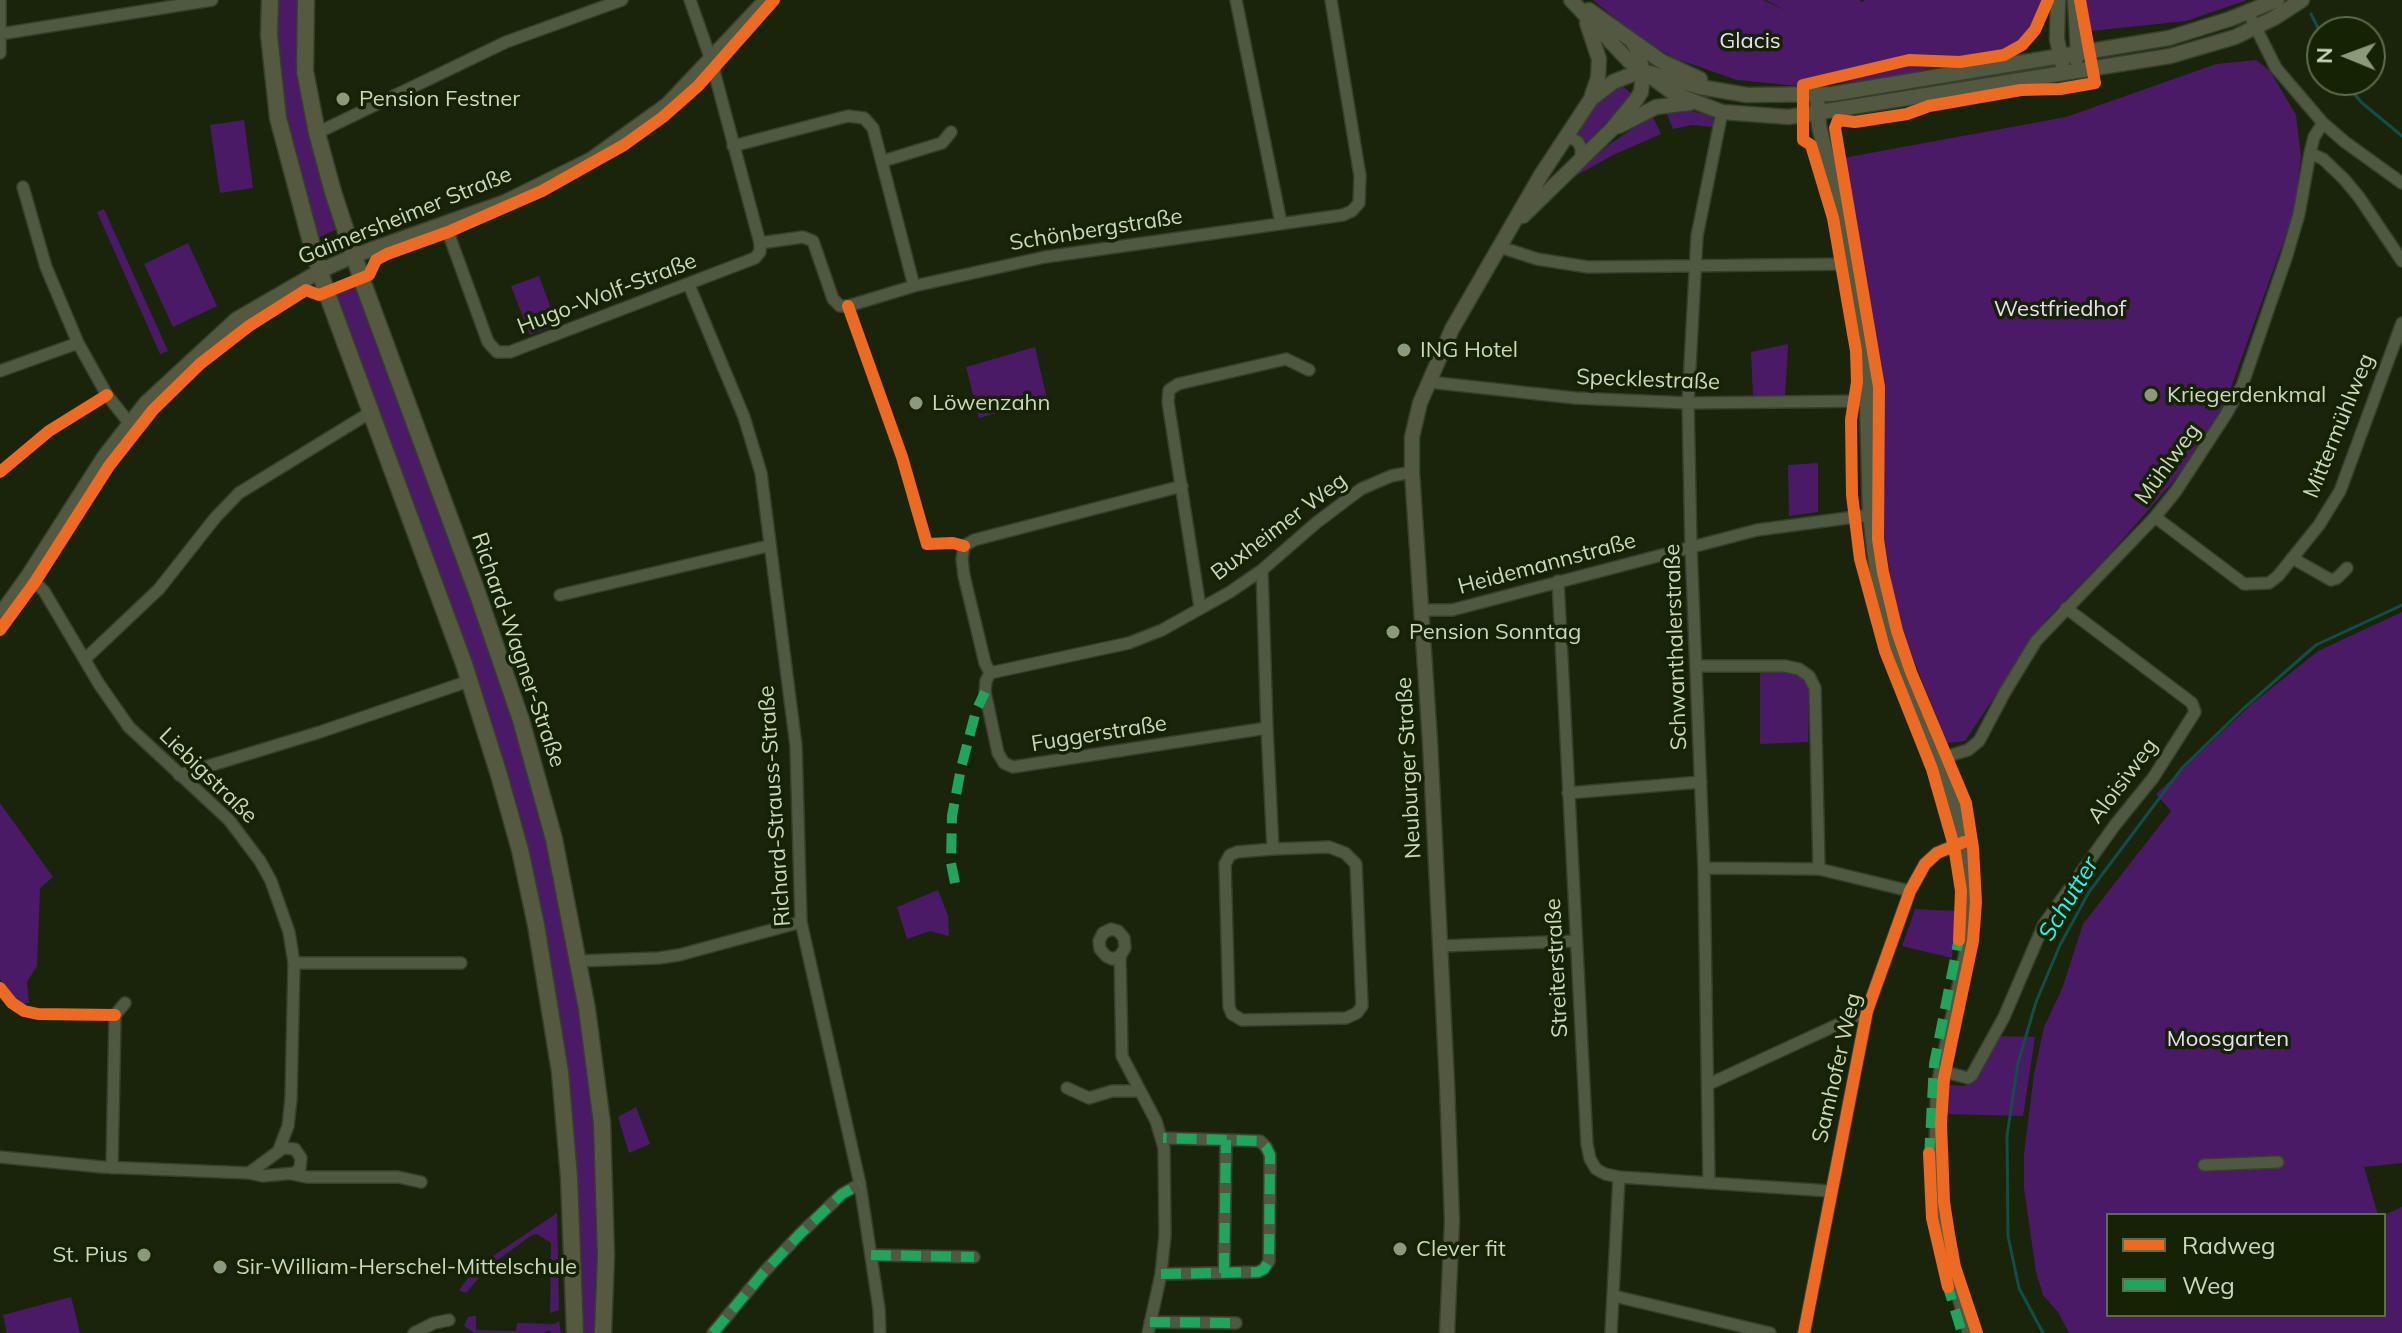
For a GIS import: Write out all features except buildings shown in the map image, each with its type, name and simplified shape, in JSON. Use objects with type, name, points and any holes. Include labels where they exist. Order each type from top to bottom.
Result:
[{"type":"main road","points":[[270,0],[269,35],[278,118],[320,271],[469,681],[520,850],[555,1031],[569,1177],[575,1333]]},
{"type":"main road","name":"Richard-Wagner-Straße","points":[[306,0],[305,71],[317,133],[353,256],[521,720],[554,839],[578,961],[602,1123],[606,1256],[603,1333]]},
{"type":"main road","name":"Gaimersheimer Straße","points":[[0,615],[104,457],[146,403],[237,319],[320,271],[353,256],[505,202],[592,159],[667,105],[766,0]]},
{"type":"main road","points":[[1574,0],[1584,15],[1643,73],[1694,103],[1722,112],[1768,117],[1817,114],[2181,53],[2254,28],[2302,0]]},
{"type":"main road","points":[[1574,0],[1661,61],[1734,93]]},
{"type":"main road","points":[[2058,0],[2059,57],[2069,74]]},
{"type":"main road","points":[[2069,74],[2078,53],[2075,0]]},
{"type":"main road","points":[[1643,73],[1734,93],[1817,95],[2169,38],[2277,0]]},
{"type":"main road","name":"Neuburger Straße","points":[[1447,1333],[1452,1221],[1441,946],[1412,437],[1416,416],[1452,329],[1530,193],[1591,99],[1598,78],[1599,59],[1584,15]]},
{"type":"main road","points":[[1632,41],[1638,51],[1643,73]]},
{"type":"main road","name":"Neuburger Straße","points":[[1514,224],[1612,129],[1641,92],[1643,73],[1613,82],[1591,99]]},
{"type":"main road","points":[[1817,95],[1817,114],[1850,264],[1863,343],[1870,515],[1880,598],[1891,646],[1938,759],[1965,841],[1969,879],[1969,941],[1941,1071],[1936,1142],[1938,1207],[1948,1257],[1970,1333]]},
{"type":"main road","name":"Neuburger Straße","points":[[1612,129],[1656,107],[1694,103]]},
{"type":"street","points":[[0,0],[0,53]]},
{"type":"street","points":[[0,34],[212,0]]},
{"type":"street","points":[[317,133],[506,42],[622,0]]},
{"type":"street","points":[[690,0],[711,60],[760,243]]},
{"type":"street","points":[[1236,0],[1281,223]]},
{"type":"street","name":"Schönbergstraße","points":[[760,243],[803,237],[813,241],[833,299],[840,306],[1045,257],[1343,215],[1359,203],[1360,176],[1331,0]]},
{"type":"street","points":[[2248,12],[2276,68],[2323,123],[2402,183]]},
{"type":"street","name":"Schwanthalerstraße","points":[[1709,1183],[1704,868],[1688,403],[1701,208],[1722,112]]},
{"type":"street","points":[[733,146],[848,116],[864,118],[873,128],[883,161],[914,286]]},
{"type":"street","name":"Mühlweg","points":[[1938,759],[1968,750],[1979,741],[2036,641],[2155,517],[2200,457],[2242,386],[2299,214],[2314,137],[2323,123]]},
{"type":"street","points":[[883,161],[942,143],[951,132]]},
{"type":"street","points":[[1563,140],[1571,138],[1578,142],[1581,158]]},
{"type":"street","points":[[2310,153],[2323,159],[2344,179],[2402,261]]},
{"type":"street","points":[[23,187],[46,267],[78,343],[107,395],[130,424]]},
{"type":"street","name":"Hugo-Wolf-Straße","points":[[445,224],[488,342],[497,352],[510,352],[755,258],[760,252],[760,243]]},
{"type":"street","points":[[1500,247],[1537,259],[1575,265],[1695,267],[1850,264]]},
{"type":"street","name":"Richard-Strauss-Straße","points":[[689,285],[754,447],[761,473],[796,748],[801,922],[860,1184],[880,1333]]},
{"type":"street","name":"Mittermühlweg","points":[[2155,517],[2244,584],[2269,583],[2319,525],[2340,491],[2402,323]]},
{"type":"street","points":[[0,371],[78,343]]},
{"type":"street","points":[[1200,607],[1168,402],[1169,390],[1178,384],[1286,359],[1309,370]]},
{"type":"street","name":"Specklestraße","points":[[1429,382],[1575,398],[1688,403],[1867,401]]},
{"type":"street","points":[[85,659],[159,589],[215,518],[239,493],[371,412]]},
{"type":"street","name":"Buxheimer Weg","points":[[990,673],[1129,643],[1162,630],[1230,592],[1262,570],[1361,489],[1391,476],[1412,472]]},
{"type":"street","name":"Fuggerstraße","points":[[1182,486],[974,540],[964,546],[964,576],[990,673],[985,692],[998,753],[1004,763],[1013,767],[1267,728]]},
{"type":"street","name":"Heidemannstraße","points":[[1421,610],[1452,610],[1757,530],[1870,515]]},
{"type":"street","points":[[560,595],[768,546]]},
{"type":"street","points":[[2292,558],[2331,580],[2347,568]]},
{"type":"street","points":[[1262,570],[1273,849]]},
{"type":"street","name":"Liebigstraße","points":[[28,576],[44,591],[113,706],[129,727],[229,820],[260,861],[282,911],[294,963],[288,1126],[295,1149]]},
{"type":"street","name":"Streiterstraße","points":[[1558,581],[1587,1144],[1596,1169],[1619,1177]]},
{"type":"street","name":"Aloisiweg","points":[[1941,1071],[1968,1078],[1972,1075],[2004,1017],[2044,924],[2153,778],[2195,712],[2192,703],[2066,608]]},
{"type":"street","points":[[1697,666],[1785,666],[1799,669],[1809,676],[1815,688],[1819,869]]},
{"type":"street","points":[[179,775],[320,732],[469,681]]},
{"type":"street","points":[[1568,793],[1701,782]]},
{"type":"street","name":"Samhofer Weg","points":[[1804,1333],[1867,1011],[1910,891],[1925,864],[1937,853],[1965,841]]},
{"type":"street","points":[[1329,847],[1345,853],[1356,864],[1362,1006],[1357,1013],[1346,1018],[1242,1020],[1232,1014],[1229,1007],[1225,864],[1230,855],[1237,852],[1273,849],[1329,847]]},
{"type":"street","points":[[1704,868],[1819,869],[1910,891]]},
{"type":"street","points":[[578,961],[669,957],[801,922]]},
{"type":"street","points":[[1441,946],[1576,941]]},
{"type":"street","points":[[1120,956],[1122,1056],[1163,1138],[1167,1186],[1161,1274],[1149,1328],[1236,1323]]},
{"type":"street","points":[[294,963],[461,963]]},
{"type":"street","points":[[112,1168],[115,1015],[125,1003]]},
{"type":"street","points":[[1709,1084],[1867,1011]]},
{"type":"street","points":[[1067,1088],[1089,1098],[1112,1091],[1140,1091]]},
{"type":"street","name":"Liebigstraße","points":[[276,1154],[288,1126]]},
{"type":"street","points":[[1161,1274],[1258,1272],[1269,1261],[1270,1155],[1266,1147],[1260,1141],[1163,1138]]},
{"type":"street","points":[[1224,1273],[1226,1140]]},
{"type":"street","points":[[249,1173],[286,1147],[295,1149],[310,1171],[320,1176]]},
{"type":"street","points":[[276,1154],[276,1168],[288,1174]]},
{"type":"street","points":[[0,1157],[112,1168],[263,1176],[398,1177],[421,1182]]},
{"type":"street","points":[[288,1174],[300,1168],[301,1161]]},
{"type":"street","points":[[2204,1165],[2278,1162]]},
{"type":"street","points":[[1611,1333],[1619,1177],[1830,1191]]},
{"type":"street","points":[[713,1333],[800,1234],[842,1194],[860,1184]]},
{"type":"street","points":[[871,1255],[974,1257]]},
{"type":"street","points":[[1614,1296],[1770,1333]]},
{"type":"street","points":[[414,1333],[434,1323],[449,1320]]},
{"type":"green space","points":[[276,0],[303,0],[301,61],[337,229],[316,239],[285,128],[276,61]]},
{"type":"green space","name":"Glacis","points":[[1593,0],[1763,0],[1787,11],[1766,0],[2046,0],[2034,29],[2020,44],[2002,54],[1874,80],[1799,86],[1737,80],[1674,58],[1639,38]]},
{"type":"green space","points":[[2082,0],[2247,0],[2186,21],[2091,31],[2083,19]]},
{"type":"green space","name":"Westfriedhof","points":[[2256,60],[2270,71],[2296,115],[2301,157],[2294,212],[2224,407],[2179,475],[2109,555],[2046,620],[1965,741],[1947,743],[1898,621],[1884,537],[1881,373],[1872,342],[1856,223],[1843,158],[2066,117],[2216,64]]},
{"type":"green space","points":[[1621,85],[1633,95],[1587,142],[1574,130],[1594,101]]},
{"type":"green space","points":[[1687,110],[1713,116],[1713,127],[1692,125],[1673,129],[1666,112]]},
{"type":"green space","points":[[1652,115],[1661,134],[1613,155],[1572,178],[1607,146]]},
{"type":"green space","points":[[244,120],[253,188],[220,193],[210,125]]},
{"type":"green space","points":[[104,209],[168,351],[160,354],[97,212]]},
{"type":"green space","points":[[188,243],[217,306],[173,327],[144,264]]},
{"type":"green space","points":[[539,276],[557,325],[530,335],[511,286]]},
{"type":"green space","points":[[359,286],[508,692],[568,926],[588,1062],[596,1157],[598,1255],[595,1333],[578,1333],[573,1183],[526,845],[334,295]]},
{"type":"green space","points":[[1788,344],[1785,396],[1753,397],[1751,352]]},
{"type":"green space","points":[[1035,347],[1047,399],[979,418],[966,367]]},
{"type":"green space","points":[[1818,463],[1818,512],[1789,516],[1788,465]]},
{"type":"green space","name":"Moosgarten","points":[[2402,612],[2402,1163],[2364,1167],[2377,1213],[2106,1213],[2106,1317],[2386,1317],[2386,1214],[2402,1207],[2402,1333],[2069,1333],[2058,1312],[2043,1295],[2036,1272],[2024,1188],[2024,1154],[2034,1074],[2044,1027],[2062,989],[2083,924],[2171,811],[2156,794],[2254,702],[2318,651]]},
{"type":"green space","points":[[1760,671],[1784,671],[1805,678],[1809,689],[1808,742],[1760,744]]},
{"type":"green space","points":[[0,803],[53,877],[40,888],[37,966],[27,982],[29,1003],[21,1004],[0,979]]},
{"type":"green space","points":[[938,890],[948,916],[949,936],[930,931],[907,939],[897,907]]},
{"type":"green space","points":[[1915,909],[1956,911],[1952,958],[1902,946]]},
{"type":"green space","points":[[1997,1036],[2035,1037],[2023,1116],[1944,1114],[1946,1088],[1972,1082]]},
{"type":"green space","points":[[636,1107],[650,1144],[629,1153],[618,1117]]},
{"type":"green space","points":[[557,1213],[559,1310],[550,1313],[551,1243],[537,1234],[488,1267],[466,1293],[459,1290],[472,1273],[490,1258]]},
{"type":"green space","points":[[71,1297],[80,1333],[7,1333],[3,1315]]},
{"type":"green space","points":[[476,1316],[476,1330],[516,1331],[517,1323],[554,1324],[559,1321],[561,1333],[551,1333],[549,1330],[544,1333],[474,1333],[464,1326],[468,1317]]},
{"type":"waterway","name":"Schutter","points":[[2356,96],[2402,136]]},
{"type":"waterway","name":"Schutter","points":[[2043,1333],[2019,1288],[2008,1236],[2007,1136],[2018,1063],[2036,1002],[2060,945],[2089,892],[2182,768],[2316,645],[2402,605]]},
{"type":"marked path","points":[[955,883],[951,863],[952,816],[976,711],[985,692]]},
{"type":"marked path","points":[[1929,1158],[1934,1064],[1960,933]]},
{"type":"marked path","points":[[1161,1274],[1258,1272],[1269,1261],[1270,1155],[1266,1147],[1260,1141],[1163,1138]]},
{"type":"marked path","points":[[1224,1273],[1226,1140]]},
{"type":"marked path","points":[[713,1333],[800,1234],[842,1194],[860,1184]]},
{"type":"marked path","points":[[871,1255],[974,1257]]},
{"type":"marked path","points":[[1946,1281],[1962,1333]]},
{"type":"marked path","points":[[1150,1322],[1236,1323]]},
{"type":"cycle path","points":[[0,630],[35,582],[109,466],[153,410],[200,364],[249,326],[306,290],[319,295],[369,275],[376,260],[387,254],[448,232],[542,191],[624,145],[663,117],[698,86],[774,0]]},
{"type":"cycle path","points":[[1959,940],[1961,891],[1954,846],[1932,769],[1885,651],[1860,559],[1852,495],[1851,420],[1857,382],[1856,351],[1833,218],[1811,145],[1803,140],[1803,85],[1909,60],[1960,62],[2004,55],[2022,45],[2035,30],[2048,0]]},
{"type":"cycle path","points":[[1977,1333],[1955,1267],[1949,1234],[1944,1202],[1941,1124],[1944,1078],[1973,941],[1976,902],[1973,848],[1966,803],[1911,672],[1897,631],[1883,572],[1878,539],[1879,387],[1835,128],[1838,120],[1855,122],[2021,90],[2060,89],[2095,83],[2080,0]]},
{"type":"cycle path","points":[[848,306],[902,457],[927,544],[953,543],[964,546]]},
{"type":"cycle path","points":[[0,472],[49,431],[107,395]]},
{"type":"cycle path","points":[[1804,1333],[1867,1011],[1910,891],[1925,864],[1937,853],[1964,842]]},
{"type":"cycle path","points":[[0,988],[12,1003],[24,1011],[115,1015]]},
{"type":"cycle path","points":[[1929,1153],[1932,1218],[1948,1287]]},
{"type":"place","name":"Pension Festner","points":[[343,99]]},
{"type":"place","name":"ING Hotel","points":[[1404,350]]},
{"type":"place","name":"Kriegerdenkmal","points":[[2151,395]]},
{"type":"place","name":"Löwenzahn","points":[[916,403]]},
{"type":"place","name":"Pension Sonntag","points":[[1393,632]]},
{"type":"place","name":"Clever fit","points":[[1400,1249]]},
{"type":"place","name":"St. Pius","points":[[144,1255]]},
{"type":"place","name":"Sir-William-Herschel-Mittelschule","points":[[220,1267]]}]
